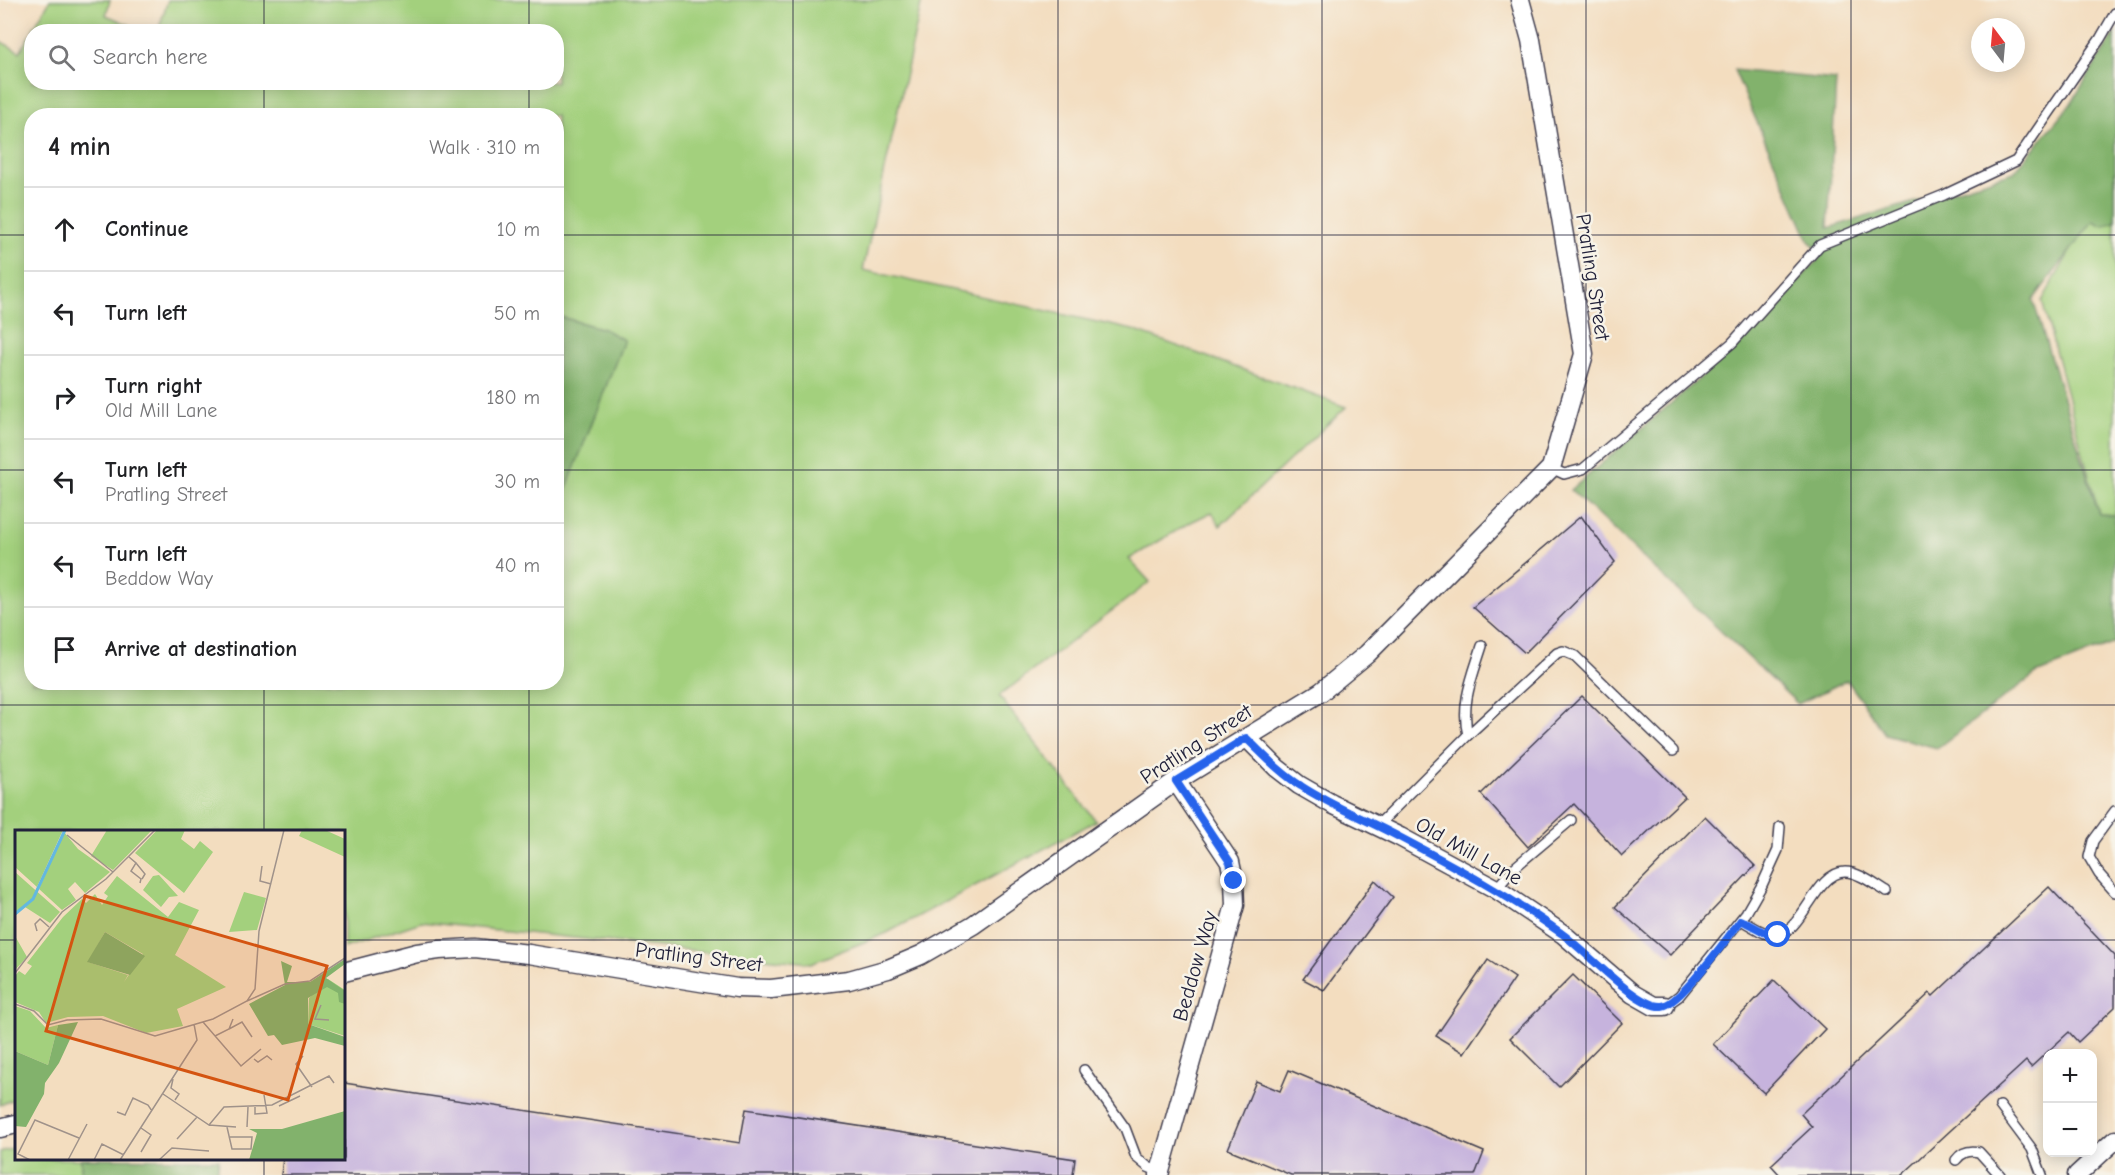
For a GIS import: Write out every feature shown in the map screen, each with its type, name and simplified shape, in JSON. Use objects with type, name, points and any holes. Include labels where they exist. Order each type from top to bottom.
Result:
[{"type":"street","name":"Pratling Street","points":[[345,972],[417,953],[475,948],[737,988],[771,989],[849,980],[888,969],[947,941],[1176,781],[1321,692],[1367,654],[1551,468],[1584,354],[1531,40],[1520,0]]},
{"type":"street","name":"Old Mill Lane","points":[[1246,738],[1277,768],[1299,785],[1496,889],[1563,934],[1633,994],[1654,1006],[1665,1006]]},
{"type":"street","name":"Beddow Way","points":[[1160,1174],[1235,904],[1230,862],[1176,781]]},
{"type":"street","points":[[0,1128],[15,1124]]},
{"type":"street","points":[[2077,1175],[2115,1140]]},
{"type":"lane","points":[[1551,468],[1564,474],[1582,469],[1732,343],[1820,245],[1944,195],[2016,161],[2100,39],[2115,13]]},
{"type":"lane","points":[[1468,735],[1464,720],[1465,706],[1482,646]]},
{"type":"lane","points":[[1377,826],[1468,735],[1557,653],[1563,651],[1575,656],[1673,751]]},
{"type":"lane","points":[[2115,811],[2093,842],[2089,857],[2099,874],[2115,892]]},
{"type":"lane","points":[[1496,889],[1514,867],[1571,820]]},
{"type":"lane","points":[[1665,1006],[1679,996],[1741,920],[1762,885],[1778,850],[1780,827]]},
{"type":"lane","points":[[1741,920],[1768,934],[1778,935],[1789,929],[1821,887],[1837,873],[1856,874],[1887,892]]},
{"type":"lane","points":[[1084,1070],[1125,1128],[1136,1157],[1160,1174]]},
{"type":"lane","points":[[2000,1106],[2032,1149],[2042,1175]]},
{"type":"lane","points":[[1956,1160],[1967,1151],[1979,1152],[2000,1175]]},
{"type":"green space","points":[[50,0],[110,0],[106,15],[127,24],[36,24]]},
{"type":"green space","points":[[168,0],[922,0],[863,270],[1133,330],[1346,407],[1220,526],[1212,512],[1129,559],[1150,582],[999,696],[1096,821],[887,933],[811,963],[421,922],[345,948],[345,830],[15,830],[15,1098],[0,1105],[0,41],[20,52],[24,45],[24,90],[564,90],[564,24],[160,24]]},
{"type":"green space","points":[[2115,33],[2115,222],[2102,226],[2093,221],[2033,300],[2099,514],[2115,515],[2115,643],[2036,674],[1937,748],[1885,734],[1847,680],[1798,704],[1571,490],[1745,339],[1823,254],[1810,242],[1734,70],[1836,80],[1828,228],[2014,172],[2070,105]]},
{"type":"green space","points":[[2115,172],[2115,515],[2099,514],[2042,301]]},
{"type":"green space","points":[[564,318],[604,329],[624,340],[564,495]]},
{"type":"green space","points":[[15,1147],[15,1160],[81,1160],[81,1175],[0,1175],[0,1152]]},
{"type":"green space","points":[[81,1160],[219,1160],[217,1175],[81,1175]]},
{"type":"building","points":[[1581,516],[1615,562],[1525,653],[1473,607]]},
{"type":"building","points":[[1582,696],[1685,797],[1622,856],[1574,804],[1528,847],[1481,794]]},
{"type":"building","points":[[1705,816],[1755,866],[1670,955],[1615,907]]},
{"type":"building","points":[[1375,880],[1393,897],[1324,990],[1303,979]]},
{"type":"building","points":[[2049,887],[2115,956],[2115,1007],[2078,1042],[2069,1032],[2051,1049],[2043,1049],[2043,1056],[2031,1067],[2026,1061],[1902,1175],[1780,1175],[1771,1165],[1812,1127],[1801,1114],[1930,993],[1933,996]]},
{"type":"building","points":[[1488,960],[1515,978],[1464,1053],[1436,1036]]},
{"type":"building","points":[[1573,975],[1622,1023],[1559,1087],[1510,1038]]},
{"type":"building","points":[[1774,980],[1825,1029],[1764,1093],[1713,1044]]},
{"type":"building","points":[[1289,1070],[1484,1152],[1475,1175],[1291,1175],[1228,1149],[1256,1081],[1280,1091]]},
{"type":"building","points":[[345,1083],[740,1143],[746,1109],[1075,1159],[1073,1175],[281,1175],[283,1160],[345,1160]]},
{"type":"route","points":[[1234,881],[1230,862],[1176,781],[1246,738],[1277,768],[1299,785],[1496,889],[1563,934],[1633,994],[1654,1006],[1665,1006],[1679,996],[1741,920],[1768,934],[1778,935]]}]
